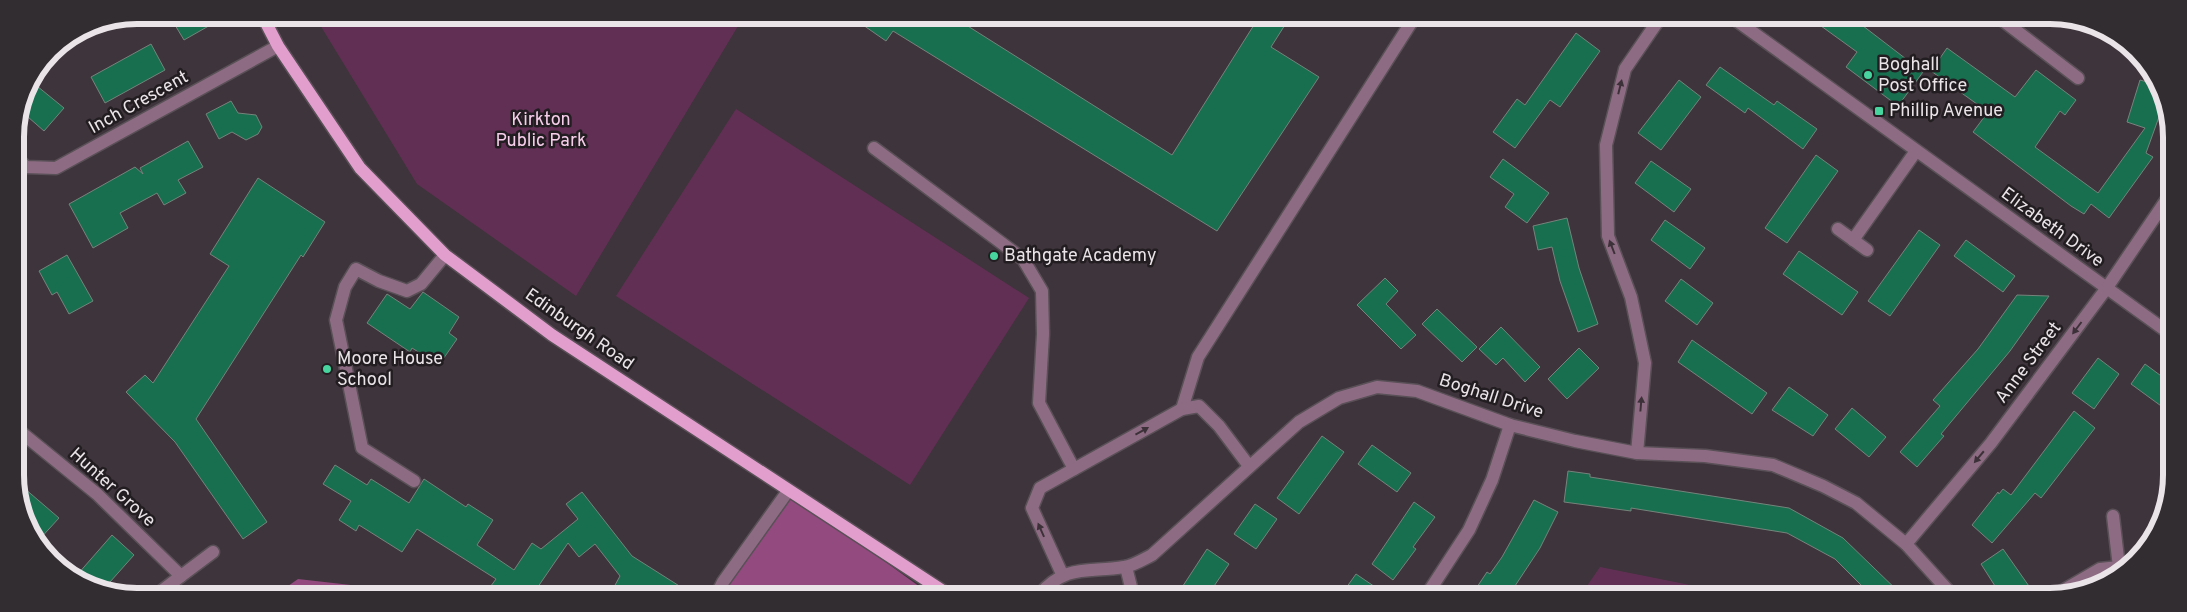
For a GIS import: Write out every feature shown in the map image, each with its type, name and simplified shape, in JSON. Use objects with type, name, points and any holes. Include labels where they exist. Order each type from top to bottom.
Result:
[{"type":"main road","name":"Edinburgh Road","points":[[267,24],[278,46],[360,168],[445,255],[552,335],[938,588]]},
{"type":"street","points":[[1182,409],[1198,357],[1410,24]]},
{"type":"street","points":[[1637,453],[1645,364],[1632,297],[1608,236],[1606,145],[1625,69],[1656,24]]},
{"type":"street","name":"Elizabeth Drive","points":[[1741,24],[2163,329]]},
{"type":"street","points":[[2008,24],[2078,78]]},
{"type":"street","name":"Inch Crescent","points":[[24,164],[26,166],[56,168],[278,46]]},
{"type":"street","points":[[874,148],[1023,259],[1042,291],[1043,334],[1039,403],[1074,469]]},
{"type":"street","points":[[1853,240],[1916,151]]},
{"type":"street","name":"Anne Street","points":[[1906,544],[1991,443],[2106,289],[2163,205]]},
{"type":"street","points":[[1838,229],[1867,250]]},
{"type":"street","points":[[414,481],[362,448],[336,320],[345,287],[356,269],[406,291],[421,284],[445,255]]},
{"type":"street","name":"Boghall Drive","points":[[1062,574],[1093,568],[1126,567],[1152,555],[1299,422],[1339,398],[1377,387],[1417,391],[1510,425],[1575,441],[1637,453],[1705,456],[1773,465],[1823,486],[1856,504],[1906,544],[1947,588]]},
{"type":"street","points":[[1047,588],[1062,574],[1032,508],[1040,488],[1182,409],[1199,406],[1219,426],[1249,466]]},
{"type":"street","points":[[1431,588],[1469,530],[1492,480],[1510,425]]},
{"type":"street","name":"Hunter Grove","points":[[24,435],[97,494],[181,576]]},
{"type":"street","points":[[720,588],[788,491]]},
{"type":"street","points":[[2113,516],[2118,565]]},
{"type":"street","points":[[165,588],[213,552]]},
{"type":"street","points":[[1126,567],[1131,588]]},
{"type":"street","points":[[2070,586],[2100,569],[2112,570]]},
{"type":"green space","name":"Kirkton Public Park","points":[[319,24],[739,24],[576,296],[417,184]]},
{"type":"green space","points":[[736,109],[1029,298],[910,485],[616,296]]},
{"type":"green space","points":[[1600,567],[1705,588],[1586,588]]},
{"type":"shaded area","points":[[788,491],[921,588],[732,588],[723,582]]},
{"type":"shaded area","points":[[298,579],[377,588],[285,588]]},
{"type":"building","points":[[174,24],[212,24],[184,40]]},
{"type":"building","points":[[862,24],[965,24],[1172,155],[1255,24],[1286,24],[1271,47],[1319,77],[1217,231],[893,31],[886,41]]},
{"type":"building","points":[[1818,24],[1861,24],[1923,72],[1898,106],[1846,67],[1857,52]]},
{"type":"building","points":[[1576,33],[1600,51],[1560,107],[1550,100],[1515,148],[1493,132],[1517,99],[1525,105]]},
{"type":"building","points":[[151,44],[165,70],[105,103],[91,77]]},
{"type":"building","points":[[1947,48],[2015,97],[2036,70],[2076,100],[2065,115],[2060,111],[2035,147],[2098,193],[2145,128],[2127,122],[2140,80],[2149,83],[2155,93],[2160,113],[2146,153],[2153,157],[2109,218],[2091,204],[2084,214],[1973,132],[1988,112],[1931,71]]},
{"type":"building","points":[[1720,67],[1774,105],[1777,101],[1817,129],[1803,149],[1748,108],[1745,113],[1706,85]]},
{"type":"building","points":[[1679,80],[1701,97],[1661,150],[1638,133]]},
{"type":"building","points":[[37,86],[64,108],[44,131],[26,116],[33,90]]},
{"type":"building","points":[[231,101],[238,113],[256,115],[262,127],[258,134],[246,140],[232,132],[219,139],[206,114]]},
{"type":"building","points":[[188,141],[203,167],[178,180],[186,193],[164,205],[157,193],[120,213],[128,228],[93,248],[69,204],[135,167],[143,174],[140,168]]},
{"type":"building","points":[[1816,155],[1838,171],[1787,243],[1765,228]]},
{"type":"building","points":[[1503,159],[1549,193],[1527,223],[1505,207],[1514,194],[1490,177]]},
{"type":"building","points":[[1651,161],[1691,189],[1674,212],[1635,183]]},
{"type":"building","points":[[258,178],[325,222],[303,257],[301,255],[196,419],[267,522],[243,539],[175,442],[126,392],[145,375],[153,383],[229,266],[210,254]]},
{"type":"building","points":[[1567,218],[1579,268],[1598,324],[1578,332],[1560,281],[1552,247],[1538,250],[1533,226]]},
{"type":"building","points":[[1665,220],[1705,248],[1690,269],[1651,240]]},
{"type":"building","points":[[1919,230],[1940,245],[1890,316],[1868,301]]},
{"type":"building","points":[[1966,240],[2015,276],[2003,292],[1954,256]]},
{"type":"building","points":[[1799,251],[1858,292],[1842,315],[1783,274]]},
{"type":"building","points":[[67,255],[93,301],[69,314],[57,292],[52,295],[39,271]]},
{"type":"building","points":[[1385,278],[1398,291],[1386,304],[1416,335],[1401,349],[1357,305]]},
{"type":"building","points":[[1681,279],[1713,303],[1697,325],[1665,301]]},
{"type":"building","points":[[423,292],[459,317],[449,333],[457,339],[439,365],[412,348],[410,352],[367,323],[387,294],[410,309]]},
{"type":"building","points":[[2017,295],[2049,296],[2010,351],[1941,434],[1944,436],[1917,467],[1900,452],[1940,406],[1933,400],[1978,349]]},
{"type":"building","points":[[1437,309],[1477,347],[1462,362],[1422,324]]},
{"type":"building","points":[[1501,327],[1540,367],[1525,382],[1503,358],[1496,365],[1479,349]]},
{"type":"building","points":[[1692,340],[1767,393],[1752,414],[1678,362]]},
{"type":"building","points":[[1579,348],[1599,368],[1567,399],[1548,379]]},
{"type":"building","points":[[2098,358],[2119,374],[2094,409],[2072,393]]},
{"type":"building","points":[[2145,364],[2163,377],[2163,407],[2131,384]]},
{"type":"building","points":[[1789,387],[1828,415],[1813,436],[1772,410]]},
{"type":"building","points":[[1852,408],[1886,437],[1869,457],[1835,429]]},
{"type":"building","points":[[2074,411],[2095,428],[2041,498],[2035,493],[1992,543],[1972,525],[1998,492],[1999,494],[2003,489],[2011,495]]},
{"type":"building","points":[[1322,436],[1344,452],[1299,514],[1277,498]]},
{"type":"building","points":[[1372,445],[1411,473],[1397,492],[1358,464]]},
{"type":"building","points":[[335,465],[367,485],[371,479],[409,503],[424,479],[466,507],[468,504],[493,520],[477,545],[514,570],[532,543],[541,549],[578,519],[566,504],[582,492],[632,556],[683,588],[616,588],[614,587],[620,576],[595,544],[579,557],[568,543],[537,588],[489,588],[496,579],[417,529],[402,552],[359,525],[356,531],[339,520],[351,501],[323,484]]},
{"type":"building","points":[[1568,471],[1590,474],[1590,477],[1789,508],[1843,538],[1895,588],[1864,588],[1835,559],[1787,533],[1631,508],[1631,511],[1564,502]]},
{"type":"building","points":[[25,489],[59,518],[42,537],[30,512]]},
{"type":"building","points":[[1534,500],[1558,512],[1540,548],[1514,588],[1476,588],[1487,572],[1490,574],[1502,557]]},
{"type":"building","points":[[1414,502],[1435,517],[1413,547],[1416,549],[1393,580],[1372,564]]},
{"type":"building","points":[[1255,504],[1277,519],[1256,549],[1234,534]]},
{"type":"building","points":[[112,535],[134,555],[108,584],[93,580],[79,572]]},
{"type":"building","points":[[1207,549],[1229,564],[1213,588],[1182,588]]},
{"type":"building","points":[[2003,549],[2030,588],[1996,588],[1981,564]]},
{"type":"building","points":[[1356,574],[1377,588],[1346,588]]},
{"type":"place","name":"Boghall Post Office","points":[[1868,75]]},
{"type":"place","name":"Phillip Avenue","points":[[1879,111]]},
{"type":"place","name":"Bathgate Academy","points":[[994,256]]},
{"type":"place","name":"Moore House School","points":[[327,369]]}]
